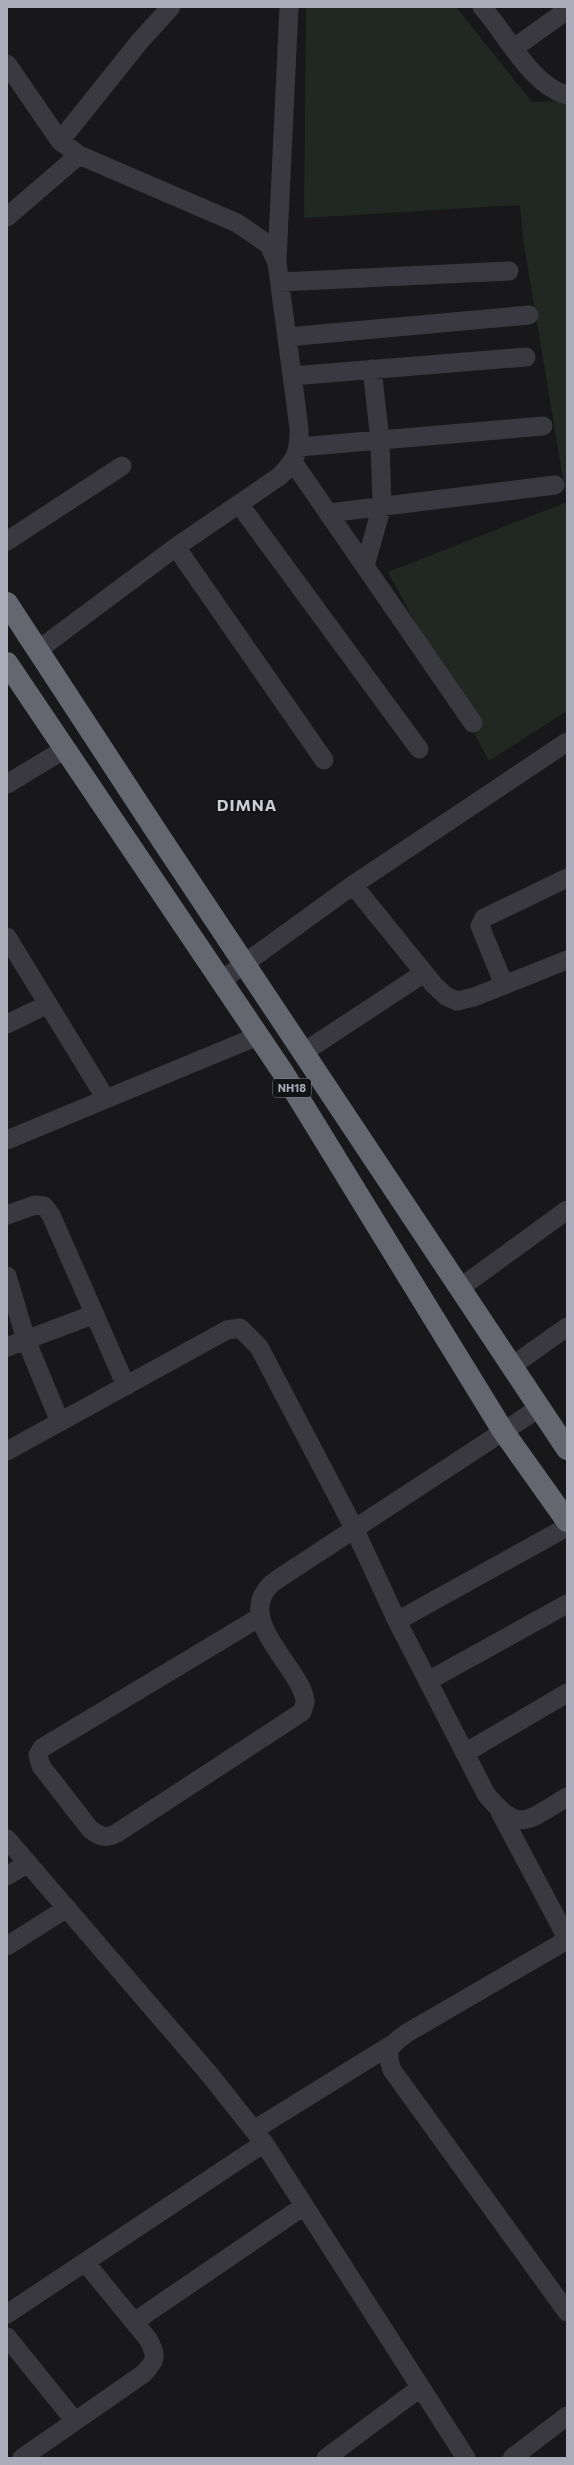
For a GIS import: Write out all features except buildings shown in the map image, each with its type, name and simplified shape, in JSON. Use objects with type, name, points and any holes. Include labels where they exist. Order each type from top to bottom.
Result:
[{"type":"highway","name":"NH18","points":[[7,603],[244,965],[304,1052],[539,1408],[566,1445]]},
{"type":"highway","name":"NH18","points":[[7,663],[222,980],[503,1431],[567,1521]]},
{"type":"street","points":[[60,141],[140,41],[171,7]]},
{"type":"street","points":[[289,7],[277,262],[292,376],[296,455],[329,513],[474,723]]},
{"type":"street","points":[[482,7],[530,69],[546,84],[567,95]]},
{"type":"street","points":[[514,48],[567,10]]},
{"type":"street","points":[[7,64],[60,141],[79,155],[237,223],[269,245],[277,262]]},
{"type":"street","points":[[7,217],[79,155]]},
{"type":"street","points":[[280,282],[509,271]]},
{"type":"street","points":[[287,337],[529,315]]},
{"type":"street","points":[[292,376],[526,358]]},
{"type":"street","points":[[365,566],[382,506],[380,440],[372,369]]},
{"type":"street","points":[[38,650],[176,547],[280,476],[296,455],[380,440],[543,426]]},
{"type":"street","points":[[7,541],[122,466]]},
{"type":"street","points":[[329,513],[555,485]]},
{"type":"street","points":[[239,504],[419,748]]},
{"type":"street","points":[[176,547],[324,760]]},
{"type":"street","points":[[222,980],[353,885],[567,742]]},
{"type":"street","points":[[7,784],[65,749]]},
{"type":"street","points":[[504,985],[480,926],[484,918],[567,878]]},
{"type":"street","points":[[353,885],[424,973],[446,996],[457,1001],[504,985],[567,960]]},
{"type":"street","points":[[7,937],[106,1098]]},
{"type":"street","points":[[304,1052],[424,973]]},
{"type":"street","points":[[7,1024],[48,1004]]},
{"type":"street","points":[[7,1140],[258,1036]]},
{"type":"street","points":[[7,1214],[35,1205],[44,1206],[51,1215],[126,1386]]},
{"type":"street","points":[[460,1288],[566,1214]]},
{"type":"street","points":[[7,1276],[26,1340],[60,1422]]},
{"type":"street","points":[[7,1347],[95,1314]]},
{"type":"street","points":[[512,1366],[567,1327]]},
{"type":"street","points":[[7,1451],[227,1330],[240,1328],[259,1347],[354,1528],[396,1621],[486,1794],[500,1812],[567,1939],[407,2033],[85,2262],[7,2314]]},
{"type":"street","points":[[260,1617],[42,1748],[38,1755],[41,1766],[90,1829],[99,1836],[109,1837],[117,1833],[302,1712],[305,1701],[301,1689],[268,1636],[260,1617],[260,1602],[266,1589],[281,1577],[354,1528],[539,1408]]},
{"type":"street","points":[[396,1621],[567,1527]]},
{"type":"street","points":[[428,1681],[567,1604]]},
{"type":"street","points":[[465,1753],[567,1693]]},
{"type":"street","points":[[500,1812],[514,1820],[528,1819],[567,1797]]},
{"type":"street","points":[[7,1839],[210,2075],[259,2137],[466,2458]]},
{"type":"street","points":[[7,1876],[28,1863]]},
{"type":"street","points":[[7,1946],[67,1908]]},
{"type":"street","points":[[391,2045],[388,2056],[392,2070],[567,2312]]},
{"type":"street","points":[[134,2322],[304,2206]]},
{"type":"street","points":[[22,2458],[74,2420],[142,2374],[153,2364],[155,2352],[134,2322],[85,2262]]},
{"type":"street","points":[[7,2337],[74,2420]]},
{"type":"street","points":[[326,2458],[420,2388]]},
{"type":"street","points":[[512,2458],[567,2416]]},
{"type":"shaded area","points":[[306,7],[456,7],[532,102],[567,101],[567,502],[524,245],[520,205],[304,218]]},
{"type":"shaded area","points":[[567,502],[567,711],[489,761],[388,572]]},
{"type":"district","name":"DIMNA","points":[[247,805]]}]
